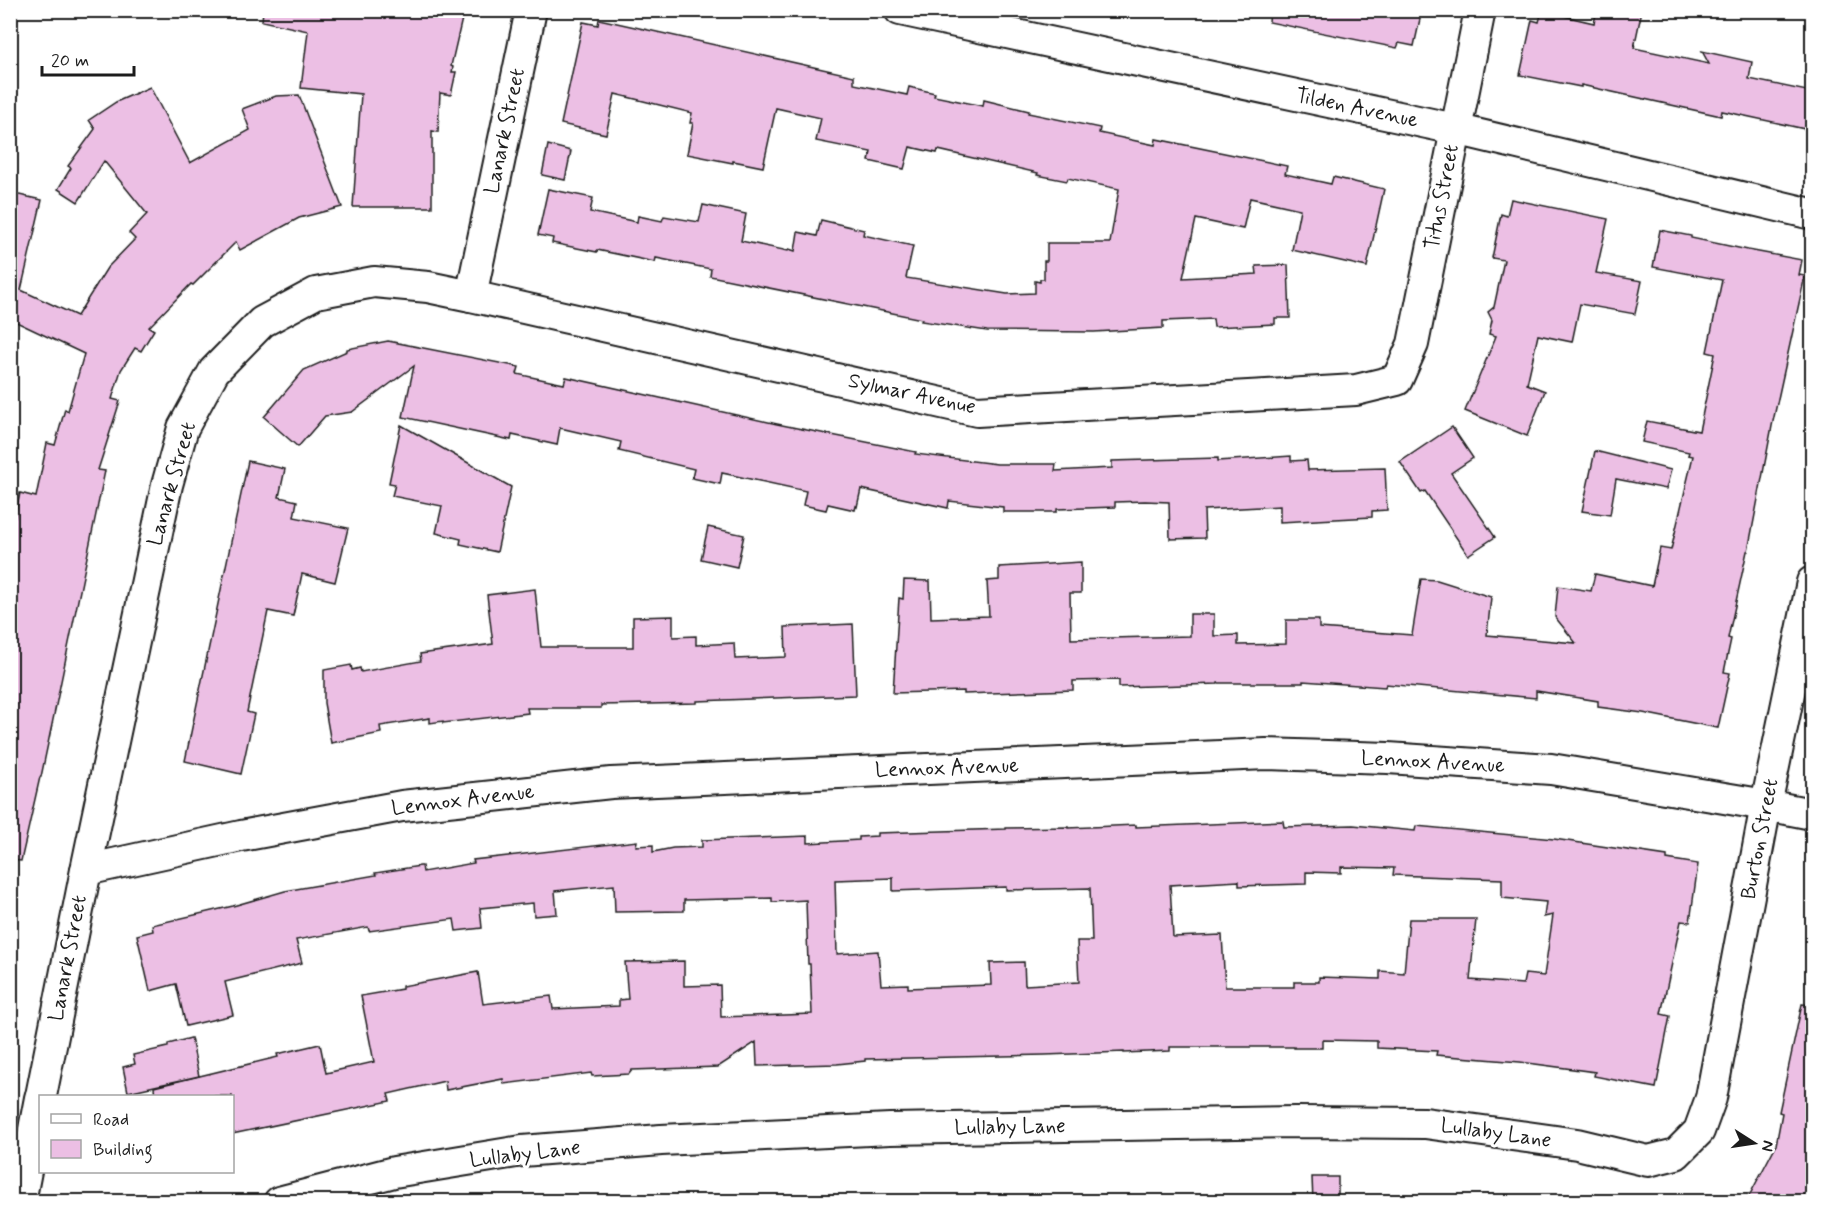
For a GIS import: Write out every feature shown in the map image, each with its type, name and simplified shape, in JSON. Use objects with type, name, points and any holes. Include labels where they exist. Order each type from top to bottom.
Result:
[{"type":"street","name":"Lanark Street","points":[[41,1095],[167,485],[183,428],[214,371],[262,322],[316,293],[374,282],[429,287],[471,296],[531,10]]},
{"type":"street","name":"Tilden Avenue","points":[[900,10],[1455,129],[1812,214]]},
{"type":"street","name":"Titus Street","points":[[1397,380],[1413,344],[1480,10]]},
{"type":"street","name":"Sylmar Avenue","points":[[471,296],[977,411],[1356,390],[1397,380]]},
{"type":"street","name":"Burton Street","points":[[1711,1098],[1766,805],[1812,582]]},
{"type":"street","name":"Lennox Avenue","points":[[86,870],[241,836],[402,806],[611,783],[1266,754],[1388,758],[1551,769],[1812,814]]},
{"type":"street","name":"Lullaby Lane","points":[[279,1202],[394,1172],[522,1151],[661,1140],[890,1129],[1296,1122],[1425,1123],[1577,1144],[1648,1161],[1676,1154],[1699,1131],[1711,1098]]},
{"type":"street","name":"Lanark Street","points":[[20,1202],[39,1107]]},
{"type":"building","points":[[263,10],[464,10],[451,66],[453,67],[452,72],[456,72],[451,95],[440,93],[438,132],[432,131],[432,207],[353,207],[361,94],[301,88],[308,31],[262,21]]},
{"type":"building","points":[[1270,10],[1422,10],[1414,46],[1399,43],[1397,48],[1269,22]]},
{"type":"building","points":[[1597,10],[1642,10],[1634,48],[1709,64],[1702,51],[1752,62],[1749,79],[1812,92],[1812,122],[1807,121],[1805,129],[1722,111],[1721,116],[1581,85],[1581,87],[1520,75],[1532,20],[1539,22],[1542,11],[1594,23]]},
{"type":"building","points":[[599,19],[854,76],[854,84],[907,95],[909,87],[935,93],[934,96],[983,106],[984,100],[1029,111],[1028,113],[1100,128],[1099,133],[1155,145],[1156,139],[1287,166],[1285,174],[1331,184],[1333,177],[1384,189],[1367,267],[1292,250],[1300,209],[1250,198],[1243,229],[1196,219],[1183,278],[1257,274],[1256,266],[1288,265],[1290,318],[1275,318],[1275,324],[1214,327],[1213,319],[1163,321],[1163,328],[1094,332],[987,331],[921,321],[922,319],[710,276],[711,269],[656,258],[655,262],[552,243],[553,238],[538,235],[548,189],[593,198],[590,212],[637,222],[638,216],[662,221],[664,216],[699,222],[703,205],[746,214],[741,241],[788,251],[789,249],[795,251],[798,232],[817,236],[821,220],[864,230],[863,235],[913,246],[906,278],[1007,294],[1035,293],[1035,281],[1040,282],[1040,279],[1044,279],[1047,243],[1110,243],[1119,189],[1068,178],[1067,181],[1037,175],[1038,173],[938,150],[937,153],[910,147],[904,169],[869,161],[871,152],[816,141],[821,118],[776,108],[763,167],[687,154],[693,123],[690,123],[692,113],[615,94],[606,134],[561,124],[583,22],[598,25]]},
{"type":"building","points":[[150,87],[190,163],[250,130],[242,109],[276,96],[299,95],[342,207],[299,218],[240,250],[236,242],[149,327],[154,330],[141,351],[135,348],[121,370],[112,399],[120,401],[98,470],[105,471],[41,777],[21,861],[10,860],[10,539],[20,493],[36,497],[47,443],[55,445],[65,409],[68,411],[84,354],[10,319],[10,193],[42,200],[21,290],[77,316],[107,268],[135,239],[129,233],[147,214],[104,161],[78,202],[58,189],[71,168],[68,166],[95,129],[89,120],[116,102]]},
{"type":"building","points":[[548,145],[571,151],[565,180],[542,175]]},
{"type":"building","points":[[1511,199],[1608,219],[1596,273],[1642,281],[1635,314],[1580,304],[1572,342],[1538,335],[1527,384],[1545,391],[1527,436],[1465,411],[1496,336],[1489,334],[1492,320],[1488,312],[1494,307],[1504,260],[1492,258],[1501,214],[1507,216]]},
{"type":"building","points":[[1660,230],[1802,260],[1799,275],[1805,276],[1728,638],[1731,639],[1724,672],[1730,673],[1718,728],[1643,713],[1598,707],[1598,701],[1536,691],[1536,698],[1386,684],[1385,687],[1303,681],[1303,683],[1218,683],[1119,687],[1119,680],[1073,681],[1073,690],[964,694],[964,691],[893,693],[899,598],[903,599],[904,580],[930,581],[931,618],[989,616],[987,581],[999,580],[999,567],[1081,562],[1081,593],[1070,593],[1071,639],[1190,636],[1190,614],[1214,614],[1214,636],[1238,635],[1238,645],[1286,644],[1286,620],[1319,620],[1319,628],[1412,635],[1421,579],[1437,580],[1491,597],[1487,635],[1576,643],[1555,617],[1558,586],[1591,591],[1595,574],[1652,586],[1660,548],[1671,550],[1693,456],[1688,455],[1689,452],[1642,442],[1647,421],[1699,431],[1715,354],[1707,352],[1722,280],[1653,267]]},
{"type":"building","points":[[388,341],[519,367],[517,374],[564,384],[566,377],[916,452],[915,454],[997,464],[1056,464],[1055,471],[1112,468],[1112,461],[1218,458],[1218,461],[1291,456],[1291,461],[1307,460],[1308,470],[1385,468],[1387,510],[1372,511],[1372,517],[1280,522],[1280,506],[1204,510],[1205,538],[1170,539],[1169,502],[1115,502],[1115,507],[1057,509],[1057,512],[1003,512],[1003,507],[949,501],[948,508],[861,489],[855,510],[828,504],[826,510],[803,505],[806,491],[722,473],[720,484],[692,478],[694,469],[619,451],[621,442],[560,428],[557,445],[512,435],[511,440],[403,417],[414,366],[352,412],[325,416],[298,447],[264,417],[304,370],[347,349]]},
{"type":"building","points":[[401,425],[511,487],[497,552],[460,544],[461,539],[436,533],[442,506],[392,496],[395,484],[389,483]]},
{"type":"building","points":[[1452,427],[1473,458],[1451,473],[1495,537],[1468,555],[1425,491],[1421,493],[1400,462]]},
{"type":"building","points":[[1595,451],[1671,470],[1666,489],[1616,479],[1610,515],[1582,511]]},
{"type":"building","points":[[248,461],[285,469],[279,497],[297,501],[294,517],[348,528],[335,582],[302,574],[293,616],[268,611],[247,712],[254,714],[241,774],[185,761]]},
{"type":"building","points":[[708,527],[744,535],[737,567],[701,559]]},
{"type":"building","points":[[535,589],[541,647],[633,647],[633,617],[673,616],[673,637],[696,636],[696,645],[734,643],[735,659],[786,657],[785,627],[853,624],[856,695],[601,705],[601,708],[527,708],[528,713],[443,723],[443,721],[430,723],[430,718],[380,726],[381,733],[331,743],[324,703],[324,670],[351,665],[352,670],[360,668],[361,672],[421,661],[420,654],[493,644],[487,595]]},
{"type":"building","points":[[1283,821],[1284,827],[1353,825],[1415,831],[1416,826],[1554,839],[1667,856],[1667,859],[1698,864],[1690,922],[1681,921],[1661,1014],[1670,1016],[1656,1088],[1594,1076],[1595,1072],[1520,1062],[1436,1055],[1437,1051],[1377,1048],[1377,1041],[1322,1040],[1322,1048],[1170,1047],[1170,1051],[865,1059],[865,1061],[837,1064],[757,1066],[756,1042],[718,1067],[632,1070],[629,1074],[592,1076],[591,1073],[504,1084],[503,1079],[446,1090],[445,1081],[388,1094],[390,1101],[234,1134],[234,1095],[155,1095],[154,1087],[278,1057],[277,1054],[320,1044],[326,1073],[374,1062],[361,996],[478,972],[483,1004],[551,996],[553,1009],[619,1006],[619,1000],[628,999],[625,962],[684,961],[684,986],[720,985],[721,1017],[812,1014],[806,900],[772,902],[772,898],[684,900],[684,911],[615,912],[614,885],[555,891],[557,914],[534,916],[533,903],[480,908],[482,928],[456,931],[454,919],[369,931],[368,927],[296,940],[302,963],[225,982],[233,1015],[186,1026],[176,984],[150,991],[137,935],[153,931],[152,925],[285,891],[376,875],[375,873],[420,866],[423,872],[474,863],[473,860],[637,841],[636,846],[653,845],[653,852],[673,848],[702,847],[702,840],[808,836],[808,843],[859,840],[859,837],[877,836],[877,833],[1136,825],[1136,827]],"holes":[[[1341,867],[1394,868],[1393,875],[1502,879],[1502,898],[1546,902],[1544,917],[1553,915],[1544,976],[1525,974],[1523,984],[1470,980],[1476,919],[1409,919],[1404,973],[1380,971],[1380,979],[1319,977],[1319,982],[1294,982],[1294,987],[1225,987],[1222,935],[1173,937],[1170,885],[1239,881],[1239,886],[1306,884],[1306,872],[1341,873]],[[893,878],[893,891],[1006,887],[1006,890],[1090,888],[1092,941],[1077,941],[1079,982],[1025,985],[1024,962],[990,963],[991,985],[908,988],[908,984],[881,985],[878,951],[837,954],[835,880]]]},
{"type":"building","points":[[1802,1004],[1812,1005],[1812,1181],[1800,1202],[1746,1202],[1776,1145],[1782,1113],[1779,1112]]},
{"type":"building","points":[[191,1038],[199,1076],[128,1092],[123,1067],[135,1064],[133,1055],[168,1047],[168,1044]]},
{"type":"building","points":[[1312,1177],[1338,1177],[1338,1202],[1313,1202]]}]
